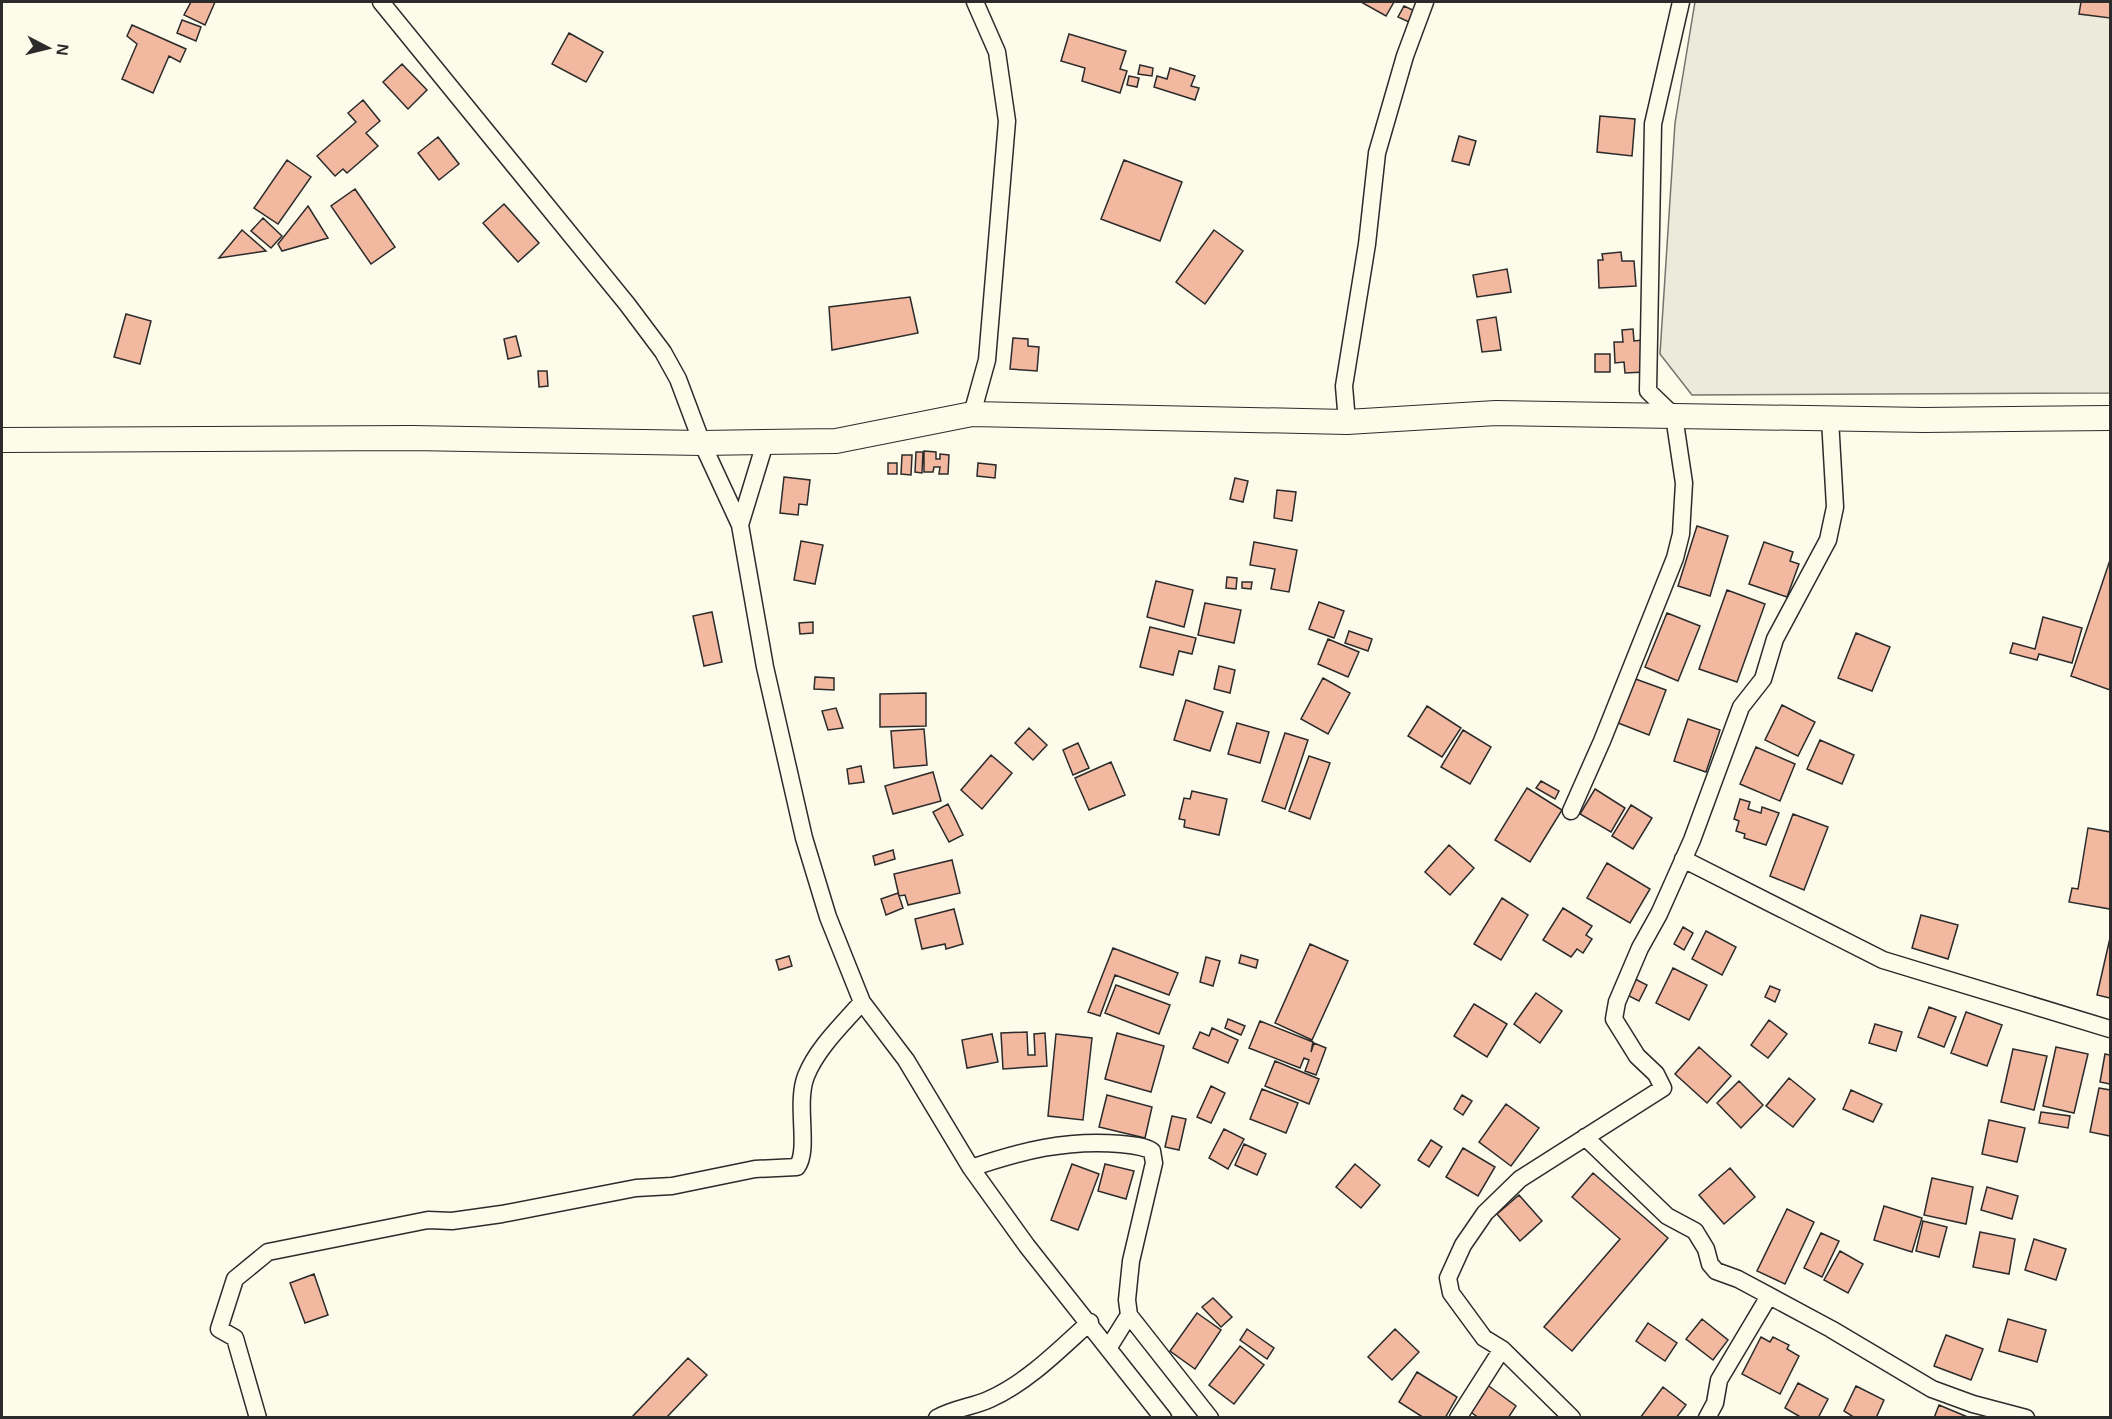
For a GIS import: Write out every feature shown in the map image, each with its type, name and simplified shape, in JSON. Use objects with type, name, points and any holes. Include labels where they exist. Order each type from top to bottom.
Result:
[{"type":"main road","points":[[2,440],[423,438],[702,443],[836,441],[972,414],[1347,422],[1496,413],[1830,419],[2110,418]]},
{"type":"street","points":[[381,2],[627,304],[663,352],[693,411],[702,443],[740,525],[765,667],[804,838],[828,917],[862,1002],[906,1060],[971,1168],[1027,1246],[1090,1322],[1163,1418]]},
{"type":"street","points":[[972,414],[987,360],[1007,122],[997,52],[975,2]]},
{"type":"street","points":[[1347,422],[1344,386],[1367,244],[1377,153],[1405,56],[1425,2]]},
{"type":"street","points":[[1571,811],[1602,741],[1675,558],[1681,534],[1684,483],[1674,416],[1648,391],[1648,380],[1653,124],[1681,2]]},
{"type":"street","points":[[1572,1418],[1503,1350],[1484,1338],[1450,1293],[1448,1278],[1462,1245],[1485,1213],[1520,1179],[1663,1088],[1656,1074],[1636,1056],[1614,1018],[1624,982],[1659,914],[1683,859],[1741,707],[1763,679],[1775,639],[1828,540],[1834,507],[1830,419]]},
{"type":"street","points":[[740,525],[765,442]]},
{"type":"street","points":[[1683,859],[1883,960],[2110,1029]]},
{"type":"street","points":[[258,1418],[235,1338],[219,1329],[235,1279],[268,1252],[428,1220],[452,1221],[502,1214],[636,1188],[672,1186],[755,1169],[797,1167],[803,1159],[800,1123],[806,1076],[837,1030],[862,1002]]},
{"type":"street","points":[[1585,1137],[1666,1216],[1695,1231],[1716,1271],[1738,1279],[1885,1359],[1911,1379],[1932,1389],[1973,1404],[2026,1418]]},
{"type":"street","points":[[971,1168],[1029,1150],[1067,1143],[1094,1142],[1152,1151],[1154,1163],[1131,1261],[1127,1289],[1129,1315],[1210,1418]]},
{"type":"street","points":[[1707,1418],[1715,1403],[1719,1380],[1769,1296]]},
{"type":"street","points":[[1109,1347],[1129,1315]]},
{"type":"street","points":[[937,1418],[951,1410],[990,1399],[1009,1388],[1051,1357],[1090,1322]]},
{"type":"street","points":[[1458,1418],[1503,1350]]},
{"type":"shaded area","points":[[1695,2],[2110,2],[2110,393],[1692,395],[1660,354],[1675,123]]},
{"type":"building","points":[[191,2],[215,2],[205,25],[184,15]]},
{"type":"building","points":[[1361,2],[1394,2],[1386,16]]},
{"type":"building","points":[[2081,2],[2110,2],[2110,18],[2079,14]]},
{"type":"building","points":[[1404,6],[1415,11],[1409,22],[1398,17]]},
{"type":"building","points":[[182,20],[201,27],[196,41],[177,33]]},
{"type":"building","points":[[132,25],[186,49],[180,62],[169,56],[153,93],[122,79],[137,44],[127,36]]},
{"type":"building","points":[[569,33],[603,52],[586,82],[552,64]]},
{"type":"building","points":[[1069,34],[1126,51],[1120,69],[1127,71],[1120,93],[1082,81],[1085,68],[1061,61]]},
{"type":"building","points":[[402,64],[427,90],[408,109],[383,82]]},
{"type":"building","points":[[1140,65],[1153,68],[1152,76],[1138,74]]},
{"type":"building","points":[[1170,68],[1195,76],[1191,86],[1199,88],[1195,100],[1154,87],[1157,76],[1167,79]]},
{"type":"building","points":[[1129,76],[1139,78],[1137,87],[1127,85]]},
{"type":"building","points":[[363,100],[380,121],[366,133],[378,146],[347,173],[343,169],[335,176],[317,156],[356,122],[348,113]]},
{"type":"building","points":[[1600,116],[1635,119],[1632,156],[1597,152]]},
{"type":"building","points":[[1459,136],[1476,141],[1469,165],[1452,161]]},
{"type":"building","points":[[438,137],[459,164],[439,180],[418,153]]},
{"type":"building","points":[[287,160],[311,177],[278,224],[254,208]]},
{"type":"building","points":[[1124,160],[1182,182],[1160,241],[1101,219]]},
{"type":"building","points":[[355,189],[395,247],[371,264],[331,206]]},
{"type":"building","points":[[504,204],[539,243],[518,262],[483,223]]},
{"type":"building","points":[[308,206],[328,238],[282,251],[278,244]]},
{"type":"building","points":[[263,218],[282,236],[271,248],[251,231]]},
{"type":"building","points":[[242,230],[266,251],[219,258]]},
{"type":"building","points":[[1214,230],[1243,251],[1205,304],[1176,282]]},
{"type":"building","points":[[1621,252],[1622,261],[1634,261],[1636,286],[1599,288],[1598,260],[1603,260],[1602,254]]},
{"type":"building","points":[[1507,269],[1511,292],[1477,297],[1473,275]]},
{"type":"building","points":[[910,297],[918,333],[832,350],[829,307]]},
{"type":"building","points":[[126,314],[151,321],[140,364],[114,357]]},
{"type":"building","points":[[1496,317],[1501,350],[1482,352],[1477,320]]},
{"type":"building","points":[[1633,329],[1634,341],[1643,340],[1645,372],[1625,373],[1624,362],[1615,363],[1614,342],[1623,342],[1622,330]]},
{"type":"building","points":[[516,336],[521,356],[508,359],[504,339]]},
{"type":"building","points":[[1013,338],[1028,339],[1028,346],[1039,347],[1037,371],[1010,369]]},
{"type":"building","points":[[1595,354],[1610,354],[1610,372],[1595,372]]},
{"type":"building","points":[[538,371],[547,371],[548,386],[539,387]]},
{"type":"building","points":[[924,451],[936,452],[936,459],[940,459],[940,454],[949,455],[948,474],[939,474],[940,467],[934,467],[933,472],[924,472]]},
{"type":"building","points":[[916,452],[923,452],[922,473],[915,472]]},
{"type":"building","points":[[902,455],[912,455],[911,475],[901,474]]},
{"type":"building","points":[[888,463],[897,463],[897,474],[888,474]]},
{"type":"building","points":[[978,463],[996,465],[995,478],[977,476]]},
{"type":"building","points":[[784,477],[810,480],[807,505],[799,504],[798,515],[780,513]]},
{"type":"building","points":[[1235,478],[1248,481],[1243,502],[1230,499]]},
{"type":"building","points":[[1277,490],[1296,492],[1292,521],[1274,518]]},
{"type":"building","points":[[1697,526],[1728,536],[1710,596],[1678,586]]},
{"type":"building","points":[[801,541],[823,545],[815,584],[794,580]]},
{"type":"building","points":[[1254,542],[1297,550],[1289,592],[1271,589],[1275,569],[1250,565]]},
{"type":"building","points":[[1764,542],[1793,552],[1790,561],[1799,564],[1787,597],[1749,584]]},
{"type":"building","points":[[2110,560],[2110,690],[2071,676]]},
{"type":"building","points":[[1227,577],[1237,578],[1236,589],[1226,588]]},
{"type":"building","points":[[1156,581],[1193,590],[1184,627],[1147,617]]},
{"type":"building","points":[[1242,582],[1252,582],[1251,589],[1242,588]]},
{"type":"building","points":[[1727,590],[1765,604],[1737,682],[1699,669]]},
{"type":"building","points":[[1319,602],[1344,611],[1334,638],[1309,629]]},
{"type":"building","points":[[1205,603],[1241,610],[1234,643],[1198,635]]},
{"type":"building","points":[[712,612],[722,662],[704,666],[693,616]]},
{"type":"building","points":[[1667,613],[1700,626],[1678,681],[1645,667]]},
{"type":"building","points":[[2043,617],[2082,628],[2072,663],[2039,654],[2037,660],[2010,653],[2013,643],[2035,649]]},
{"type":"building","points":[[813,622],[813,633],[800,634],[799,623]]},
{"type":"building","points":[[1150,627],[1196,638],[1192,654],[1179,651],[1173,675],[1140,667]]},
{"type":"building","points":[[1349,631],[1372,639],[1368,651],[1345,643]]},
{"type":"building","points":[[1856,633],[1890,647],[1872,691],[1838,678]]},
{"type":"building","points":[[1328,639],[1359,652],[1348,677],[1318,664]]},
{"type":"building","points":[[1219,666],[1235,670],[1230,693],[1214,689]]},
{"type":"building","points":[[815,677],[834,678],[834,690],[814,689]]},
{"type":"building","points":[[1630,677],[1666,690],[1649,735],[1613,721]]},
{"type":"building","points":[[1323,678],[1350,693],[1328,734],[1301,719]]},
{"type":"building","points":[[926,693],[926,726],[880,727],[880,694]]},
{"type":"building","points":[[1186,700],[1223,712],[1210,751],[1174,740]]},
{"type":"building","points":[[1782,705],[1815,722],[1798,756],[1765,740]]},
{"type":"building","points":[[1427,706],[1461,728],[1442,757],[1408,736]]},
{"type":"building","points":[[836,708],[843,728],[828,730],[822,711]]},
{"type":"building","points":[[1688,719],[1720,730],[1706,772],[1674,761]]},
{"type":"building","points":[[1237,723],[1269,732],[1260,763],[1228,754]]},
{"type":"building","points":[[1029,728],[1047,745],[1033,760],[1015,743]]},
{"type":"building","points":[[924,729],[927,765],[894,768],[891,731]]},
{"type":"building","points":[[1463,730],[1491,747],[1470,784],[1441,767]]},
{"type":"building","points":[[1285,733],[1308,740],[1285,809],[1262,801]]},
{"type":"building","points":[[1820,740],[1854,755],[1842,784],[1807,769]]},
{"type":"building","points":[[1078,743],[1089,768],[1073,775],[1063,750]]},
{"type":"building","points":[[1756,747],[1795,764],[1780,801],[1740,784]]},
{"type":"building","points":[[991,755],[1012,773],[982,809],[961,790]]},
{"type":"building","points":[[1309,756],[1330,763],[1310,819],[1289,811]]},
{"type":"building","points":[[1111,762],[1125,795],[1089,810],[1075,778]]},
{"type":"building","points":[[861,766],[864,782],[849,784],[847,769]]},
{"type":"building","points":[[933,772],[941,801],[893,814],[885,786]]},
{"type":"building","points":[[1541,781],[1559,791],[1555,799],[1536,788]]},
{"type":"building","points":[[1527,788],[1562,810],[1530,862],[1495,840]]},
{"type":"building","points":[[1595,789],[1625,808],[1611,832],[1580,814]]},
{"type":"building","points":[[1192,791],[1227,799],[1219,835],[1184,827],[1185,820],[1179,819],[1184,798],[1190,799]]},
{"type":"building","points":[[1740,799],[1750,802],[1748,809],[1761,813],[1762,807],[1779,813],[1766,845],[1744,838],[1745,834],[1736,831],[1739,821],[1734,819]]},
{"type":"building","points":[[948,804],[963,835],[949,842],[933,812]]},
{"type":"building","points":[[1631,805],[1652,818],[1633,849],[1612,836]]},
{"type":"building","points":[[1793,814],[1828,827],[1804,890],[1770,876]]},
{"type":"building","points":[[2088,828],[2110,832],[2110,909],[2069,902],[2072,888],[2078,889]]},
{"type":"building","points":[[1449,845],[1474,868],[1450,895],[1425,872]]},
{"type":"building","points":[[893,850],[895,859],[875,865],[873,856]]},
{"type":"building","points":[[952,860],[960,893],[908,905],[905,895],[899,896],[894,874]]},
{"type":"building","points":[[1607,863],[1650,889],[1630,923],[1587,898]]},
{"type":"building","points":[[898,893],[903,908],[886,915],[881,899]]},
{"type":"building","points":[[1502,898],[1528,915],[1501,960],[1474,944]]},
{"type":"building","points":[[1563,908],[1592,926],[1586,935],[1592,939],[1583,953],[1577,949],[1571,957],[1543,940]]},
{"type":"building","points":[[954,909],[963,944],[946,949],[945,944],[922,949],[915,919]]},
{"type":"building","points":[[1921,915],[1958,925],[1948,959],[1912,948]]},
{"type":"building","points":[[1683,927],[1693,933],[1684,950],[1674,944]]},
{"type":"building","points":[[1706,931],[1736,947],[1722,975],[1692,959]]},
{"type":"building","points":[[2110,938],[2110,998],[2097,995]]},
{"type":"building","points":[[1310,944],[1348,961],[1312,1040],[1275,1023]]},
{"type":"building","points":[[1113,948],[1178,973],[1169,995],[1115,975],[1100,1016],[1088,1012]]},
{"type":"building","points":[[1241,955],[1258,960],[1256,968],[1239,963]]},
{"type":"building","points":[[789,956],[792,966],[779,970],[776,960]]},
{"type":"building","points":[[1206,957],[1220,961],[1213,986],[1200,982]]},
{"type":"building","points":[[1673,968],[1707,985],[1689,1020],[1656,1003]]},
{"type":"building","points":[[1635,979],[1647,985],[1639,1001],[1627,995]]},
{"type":"building","points":[[1116,985],[1170,1005],[1159,1034],[1105,1013]]},
{"type":"building","points":[[1770,986],[1780,990],[1775,1002],[1765,997]]},
{"type":"building","points":[[1536,993],[1562,1011],[1540,1043],[1514,1024]]},
{"type":"building","points":[[1474,1004],[1507,1024],[1487,1057],[1454,1036]]},
{"type":"building","points":[[1929,1007],[1956,1017],[1944,1047],[1918,1037]]},
{"type":"building","points":[[1966,1012],[2002,1025],[1987,1066],[1951,1053]]},
{"type":"building","points":[[1228,1019],[1245,1026],[1241,1035],[1225,1028]]},
{"type":"building","points":[[1769,1020],[1787,1034],[1768,1058],[1751,1045]]},
{"type":"building","points":[[1260,1021],[1313,1042],[1311,1052],[1314,1043],[1326,1048],[1316,1075],[1305,1071],[1309,1060],[1304,1058],[1300,1068],[1249,1048]]},
{"type":"building","points":[[1875,1024],[1902,1032],[1896,1051],[1869,1043]]},
{"type":"building","points":[[1212,1028],[1238,1040],[1228,1063],[1193,1048],[1200,1032],[1209,1036]]},
{"type":"building","points":[[1027,1032],[1028,1055],[1035,1055],[1034,1034],[1045,1033],[1047,1066],[1003,1069],[1001,1033]]},
{"type":"building","points":[[1117,1033],[1164,1046],[1151,1092],[1105,1079]]},
{"type":"building","points":[[992,1034],[998,1062],[967,1068],[962,1040]]},
{"type":"building","points":[[1056,1034],[1092,1038],[1083,1120],[1048,1116]]},
{"type":"building","points":[[1699,1047],[1731,1076],[1707,1103],[1675,1074]]},
{"type":"building","points":[[2056,1047],[2088,1054],[2074,1113],[2043,1106]]},
{"type":"building","points":[[2013,1049],[2047,1056],[2034,1110],[2001,1102]]},
{"type":"building","points":[[2105,1054],[2110,1055],[2110,1084],[2100,1082]]},
{"type":"building","points":[[1275,1061],[1319,1079],[1309,1104],[1265,1086]]},
{"type":"building","points":[[1789,1078],[1815,1099],[1793,1127],[1766,1106]]},
{"type":"building","points":[[1739,1081],[1763,1105],[1741,1128],[1717,1103]]},
{"type":"building","points":[[1211,1086],[1225,1093],[1211,1123],[1197,1117]]},
{"type":"building","points":[[2099,1088],[2110,1090],[2110,1136],[2090,1132]]},
{"type":"building","points":[[1262,1089],[1298,1103],[1286,1133],[1250,1119]]},
{"type":"building","points":[[1851,1090],[1882,1104],[1873,1122],[1843,1109]]},
{"type":"building","points":[[1107,1095],[1152,1107],[1145,1138],[1099,1127]]},
{"type":"building","points":[[1462,1095],[1472,1101],[1463,1115],[1454,1109]]},
{"type":"building","points":[[1506,1104],[1539,1128],[1511,1166],[1479,1142]]},
{"type":"building","points":[[2041,1112],[2070,1116],[2068,1128],[2039,1123]]},
{"type":"building","points":[[1172,1116],[1186,1119],[1179,1150],[1165,1147]]},
{"type":"building","points":[[1989,1120],[2025,1128],[2017,1162],[1982,1154]]},
{"type":"building","points":[[1224,1129],[1244,1139],[1228,1169],[1209,1158]]},
{"type":"building","points":[[1431,1140],[1442,1147],[1429,1167],[1418,1160]]},
{"type":"building","points":[[1244,1144],[1266,1154],[1257,1175],[1235,1165]]},
{"type":"building","points":[[1463,1148],[1495,1167],[1478,1196],[1446,1177]]},
{"type":"building","points":[[1072,1164],[1099,1174],[1078,1230],[1051,1220]]},
{"type":"building","points":[[1105,1164],[1134,1171],[1126,1199],[1098,1191]]},
{"type":"building","points":[[1355,1164],[1380,1185],[1361,1208],[1336,1187]]},
{"type":"building","points":[[1730,1168],[1755,1197],[1724,1224],[1699,1195]]},
{"type":"building","points":[[1593,1173],[1668,1238],[1572,1351],[1544,1327],[1620,1239],[1572,1197]]},
{"type":"building","points":[[1932,1178],[1973,1187],[1966,1224],[1924,1215]]},
{"type":"building","points":[[1987,1187],[2018,1196],[2012,1219],[1981,1210]]},
{"type":"building","points":[[1519,1195],[1542,1221],[1520,1241],[1497,1214]]},
{"type":"building","points":[[1884,1206],[1922,1218],[1912,1252],[1874,1240]]},
{"type":"building","points":[[1787,1209],[1814,1222],[1785,1284],[1757,1271]]},
{"type":"building","points":[[1923,1221],[1947,1227],[1939,1257],[1916,1251]]},
{"type":"building","points":[[1980,1232],[2015,1239],[2009,1274],[1973,1267]]},
{"type":"building","points":[[1821,1233],[1839,1241],[1822,1277],[1804,1268]]},
{"type":"building","points":[[2034,1239],[2066,1249],[2056,1280],[2025,1270]]},
{"type":"building","points":[[1840,1251],[1863,1264],[1848,1293],[1824,1280]]},
{"type":"building","points":[[314,1274],[328,1315],[305,1323],[290,1283]]},
{"type":"building","points":[[1213,1298],[1232,1317],[1221,1327],[1202,1307]]},
{"type":"building","points":[[1197,1313],[1221,1330],[1195,1369],[1170,1351]]},
{"type":"building","points":[[1702,1319],[1728,1340],[1713,1360],[1686,1339]]},
{"type":"building","points":[[2008,1319],[2046,1330],[2037,1362],[1999,1351]]},
{"type":"building","points":[[1648,1323],[1677,1343],[1665,1361],[1636,1341]]},
{"type":"building","points":[[1247,1329],[1274,1348],[1267,1359],[1240,1340]]},
{"type":"building","points":[[1395,1329],[1419,1352],[1392,1380],[1368,1357]]},
{"type":"building","points":[[1946,1335],[1983,1349],[1971,1380],[1934,1366]]},
{"type":"building","points":[[1761,1337],[1770,1342],[1773,1337],[1789,1345],[1787,1349],[1799,1356],[1780,1394],[1742,1374]]},
{"type":"building","points":[[1240,1346],[1264,1365],[1234,1404],[1209,1385]]},
{"type":"building","points":[[688,1358],[707,1375],[666,1418],[634,1418],[633,1416]]},
{"type":"building","points":[[1417,1372],[1457,1397],[1445,1418],[1424,1418],[1399,1402]]},
{"type":"building","points":[[1798,1383],[1828,1399],[1818,1418],[1802,1418],[1785,1408]]},
{"type":"building","points":[[1486,1384],[1516,1406],[1508,1418],[1479,1418],[1468,1410]]},
{"type":"building","points":[[1856,1386],[1884,1400],[1876,1418],[1855,1418],[1844,1411]]},
{"type":"building","points":[[1663,1387],[1686,1405],[1676,1418],[1640,1418]]},
{"type":"building","points":[[1939,1405],[1970,1418],[1934,1418]]}]
